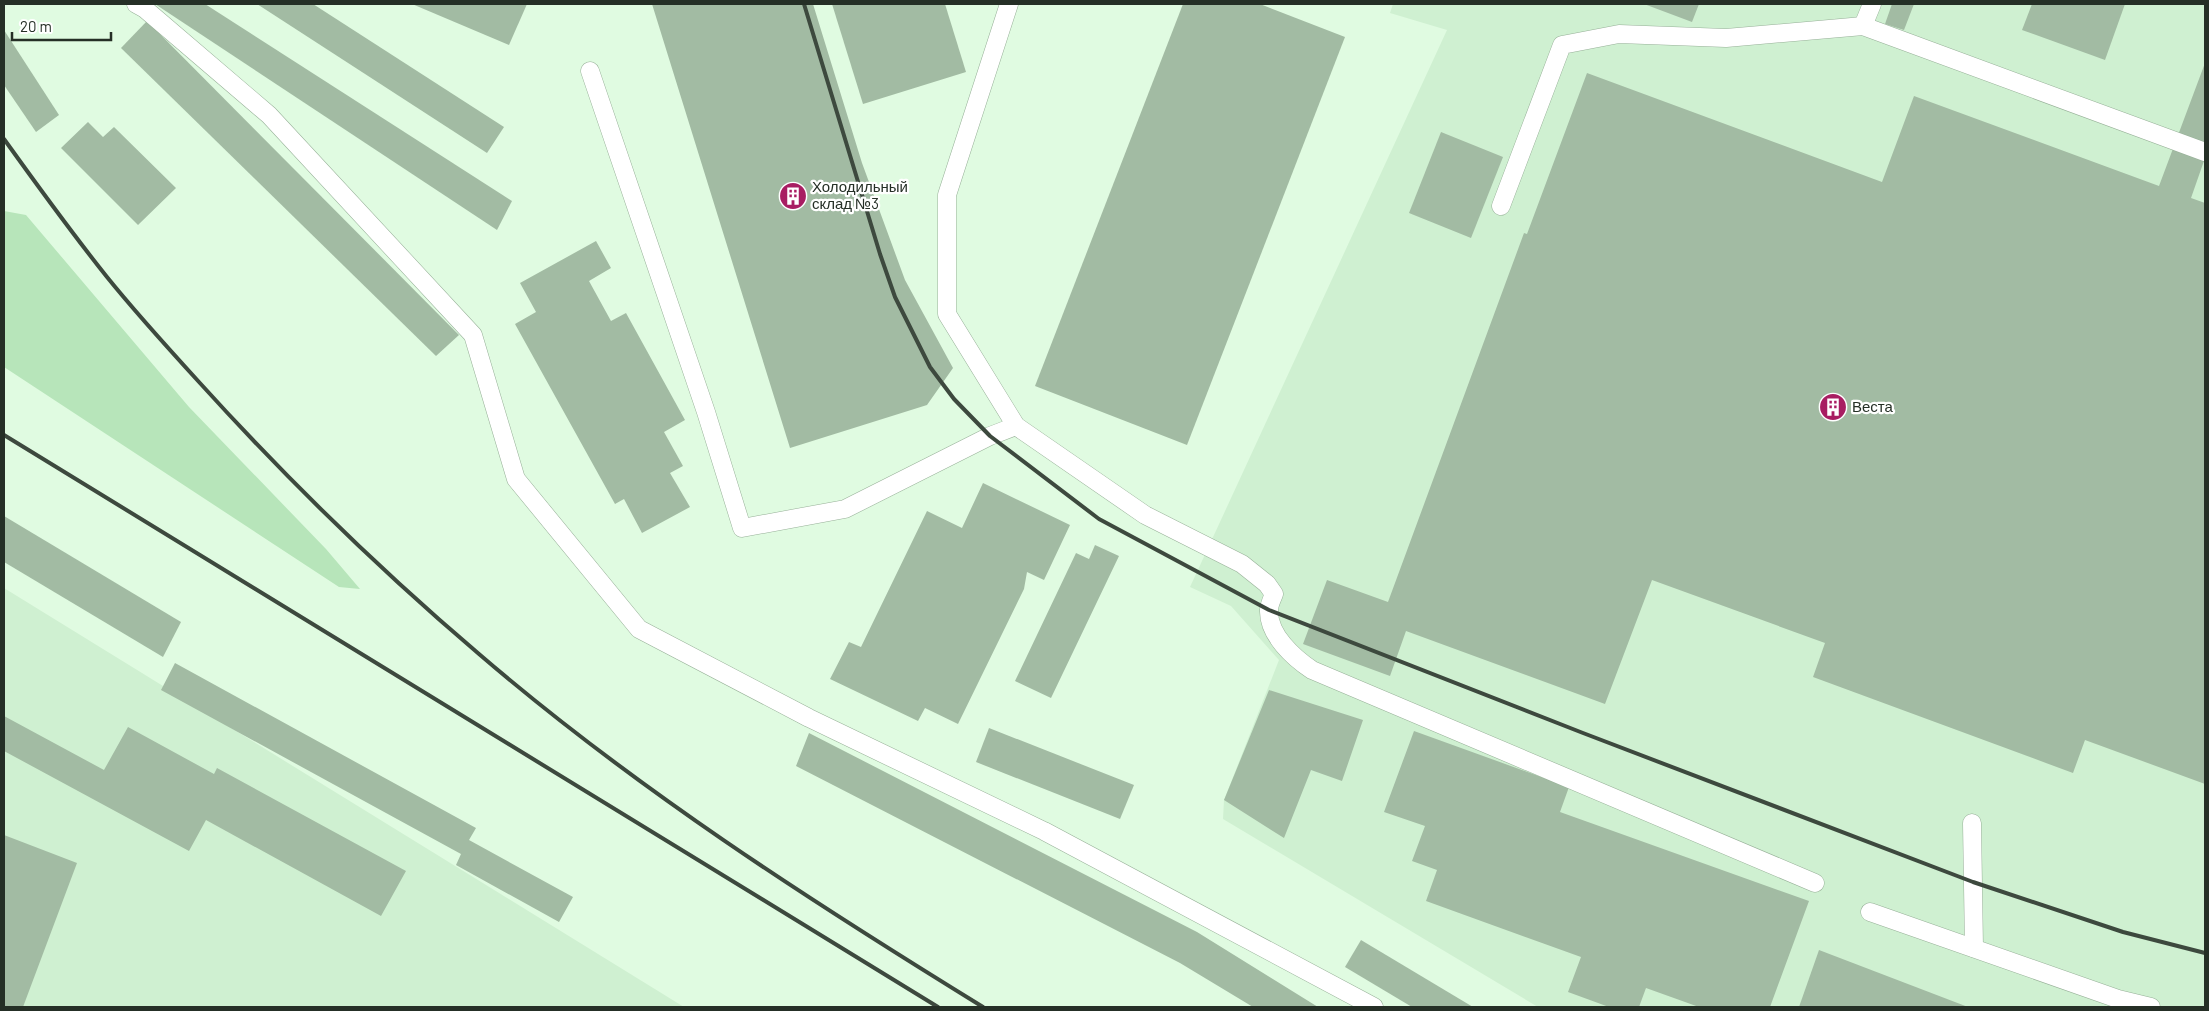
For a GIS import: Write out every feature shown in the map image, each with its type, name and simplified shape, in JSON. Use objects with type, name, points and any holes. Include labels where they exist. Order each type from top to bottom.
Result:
[{"type":"lane","points":[[136,4],[145,9],[269,115],[473,335],[516,479],[639,629],[810,718],[1044,831],[1374,1007]]},
{"type":"lane","points":[[1008,4],[947,196],[946,314],[1016,426],[1144,515],[1242,564],[1260,578],[1274,594],[1269,610],[1278,636],[1296,659],[1312,670],[1815,883]]},
{"type":"lane","points":[[1863,26],[1872,4]]},
{"type":"lane","points":[[1501,206],[1562,45],[1618,34],[1726,38],[1863,26],[2205,152]]},
{"type":"lane","points":[[590,71],[706,412],[742,528],[845,509],[990,436],[1016,426]]},
{"type":"lane","points":[[1972,823],[1974,948]]},
{"type":"lane","points":[[1870,912],[2118,999],[2151,1007]]},
{"type":"shaded area","points":[[1393,4],[2205,4],[2205,1007],[1538,1007],[1223,819],[1224,800],[1279,660],[1231,606],[1190,587],[1447,30],[1390,13]]},
{"type":"shaded area","points":[[4,211],[26,215],[189,407],[326,549],[360,589],[339,587],[4,367]]},
{"type":"shaded area","points":[[4,588],[684,1007],[4,1007]]},
{"type":"building","points":[[155,4],[205,4],[512,201],[497,230]]},
{"type":"building","points":[[257,4],[313,4],[504,127],[487,153]]},
{"type":"building","points":[[412,4],[527,4],[509,45]]},
{"type":"building","name":"Холодильный склад №3","points":[[652,4],[813,4],[862,163],[905,280],[953,368],[927,405],[790,448]]},
{"type":"building","points":[[832,4],[945,4],[966,72],[863,104]]},
{"type":"building","points":[[1183,4],[1260,4],[1345,37],[1187,445],[1035,386]]},
{"type":"building","points":[[1644,4],[1699,4],[1692,22]]},
{"type":"building","points":[[1892,4],[1914,4],[1904,30],[1885,24]]},
{"type":"building","points":[[2032,4],[2125,4],[2105,60],[2022,30]]},
{"type":"building","points":[[147,21],[459,335],[436,356],[121,48]]},
{"type":"building","points":[[4,30],[59,115],[36,132],[4,85]]},
{"type":"building","name":"Веста","points":[[2205,63],[2205,158],[2191,198],[2205,203],[2205,784],[2085,740],[2073,773],[1813,677],[1825,643],[1652,580],[1605,704],[1406,631],[1390,676],[1303,644],[1327,580],[1388,602],[1524,233],[1527,234],[1587,73],[1882,182],[1914,96],[2159,186]]},
{"type":"building","points":[[88,122],[103,137],[114,127],[176,188],[138,225],[61,148]]},
{"type":"building","points":[[1441,132],[1503,157],[1471,238],[1409,213]]},
{"type":"building","points":[[596,241],[611,268],[589,281],[611,321],[626,313],[685,420],[664,432],[683,466],[670,473],[690,507],[642,533],[624,499],[615,504],[515,324],[536,312],[520,283]]},
{"type":"building","points":[[983,483],[1070,525],[1044,580],[1027,572],[1024,589],[958,724],[925,708],[918,721],[830,679],[849,642],[861,647],[927,511],[962,528]]},
{"type":"building","points":[[4,516],[181,622],[163,657],[4,562]]},
{"type":"building","points":[[1095,545],[1119,556],[1051,698],[1015,681],[1076,553],[1089,559]]},
{"type":"building","points":[[175,663],[476,828],[469,840],[573,897],[559,922],[456,865],[461,854],[161,690]]},
{"type":"building","points":[[1269,690],[1363,720],[1342,781],[1311,770],[1284,838],[1224,800]]},
{"type":"building","points":[[4,716],[104,770],[128,727],[214,774],[217,768],[406,871],[381,916],[206,820],[189,851],[4,751]]},
{"type":"building","points":[[989,728],[1134,785],[1120,819],[976,762]]},
{"type":"building","points":[[1414,731],[1569,787],[1560,812],[1809,901],[1770,1007],[1699,1007],[1646,988],[1639,1007],[1609,1007],[1568,992],[1581,957],[1426,901],[1437,870],[1412,861],[1425,826],[1384,812]]},
{"type":"building","points":[[809,733],[1197,932],[1318,1007],[1253,1007],[1180,963],[796,766]]},
{"type":"building","points":[[4,835],[77,863],[23,1007],[4,1007]]},
{"type":"building","points":[[1361,940],[1473,1007],[1412,1007],[1345,967]]},
{"type":"building","points":[[1819,950],[1968,1007],[1799,1007]]},
{"type":"railway","points":[[804,4],[880,254],[895,297],[930,367],[954,399],[990,436],[1099,519],[1269,610],[1583,733],[1973,882],[2123,932],[2205,953]]},
{"type":"railway","points":[[4,139],[94,260],[129,304],[175,356],[299,488],[369,556],[442,622],[538,703],[599,751],[724,841],[853,926],[983,1007]]},
{"type":"railway","points":[[4,435],[938,1007]]},
{"type":"place","name":"Холодильный склад №3","points":[[793,196]]},
{"type":"place","name":"Веста","points":[[1833,407]]}]
